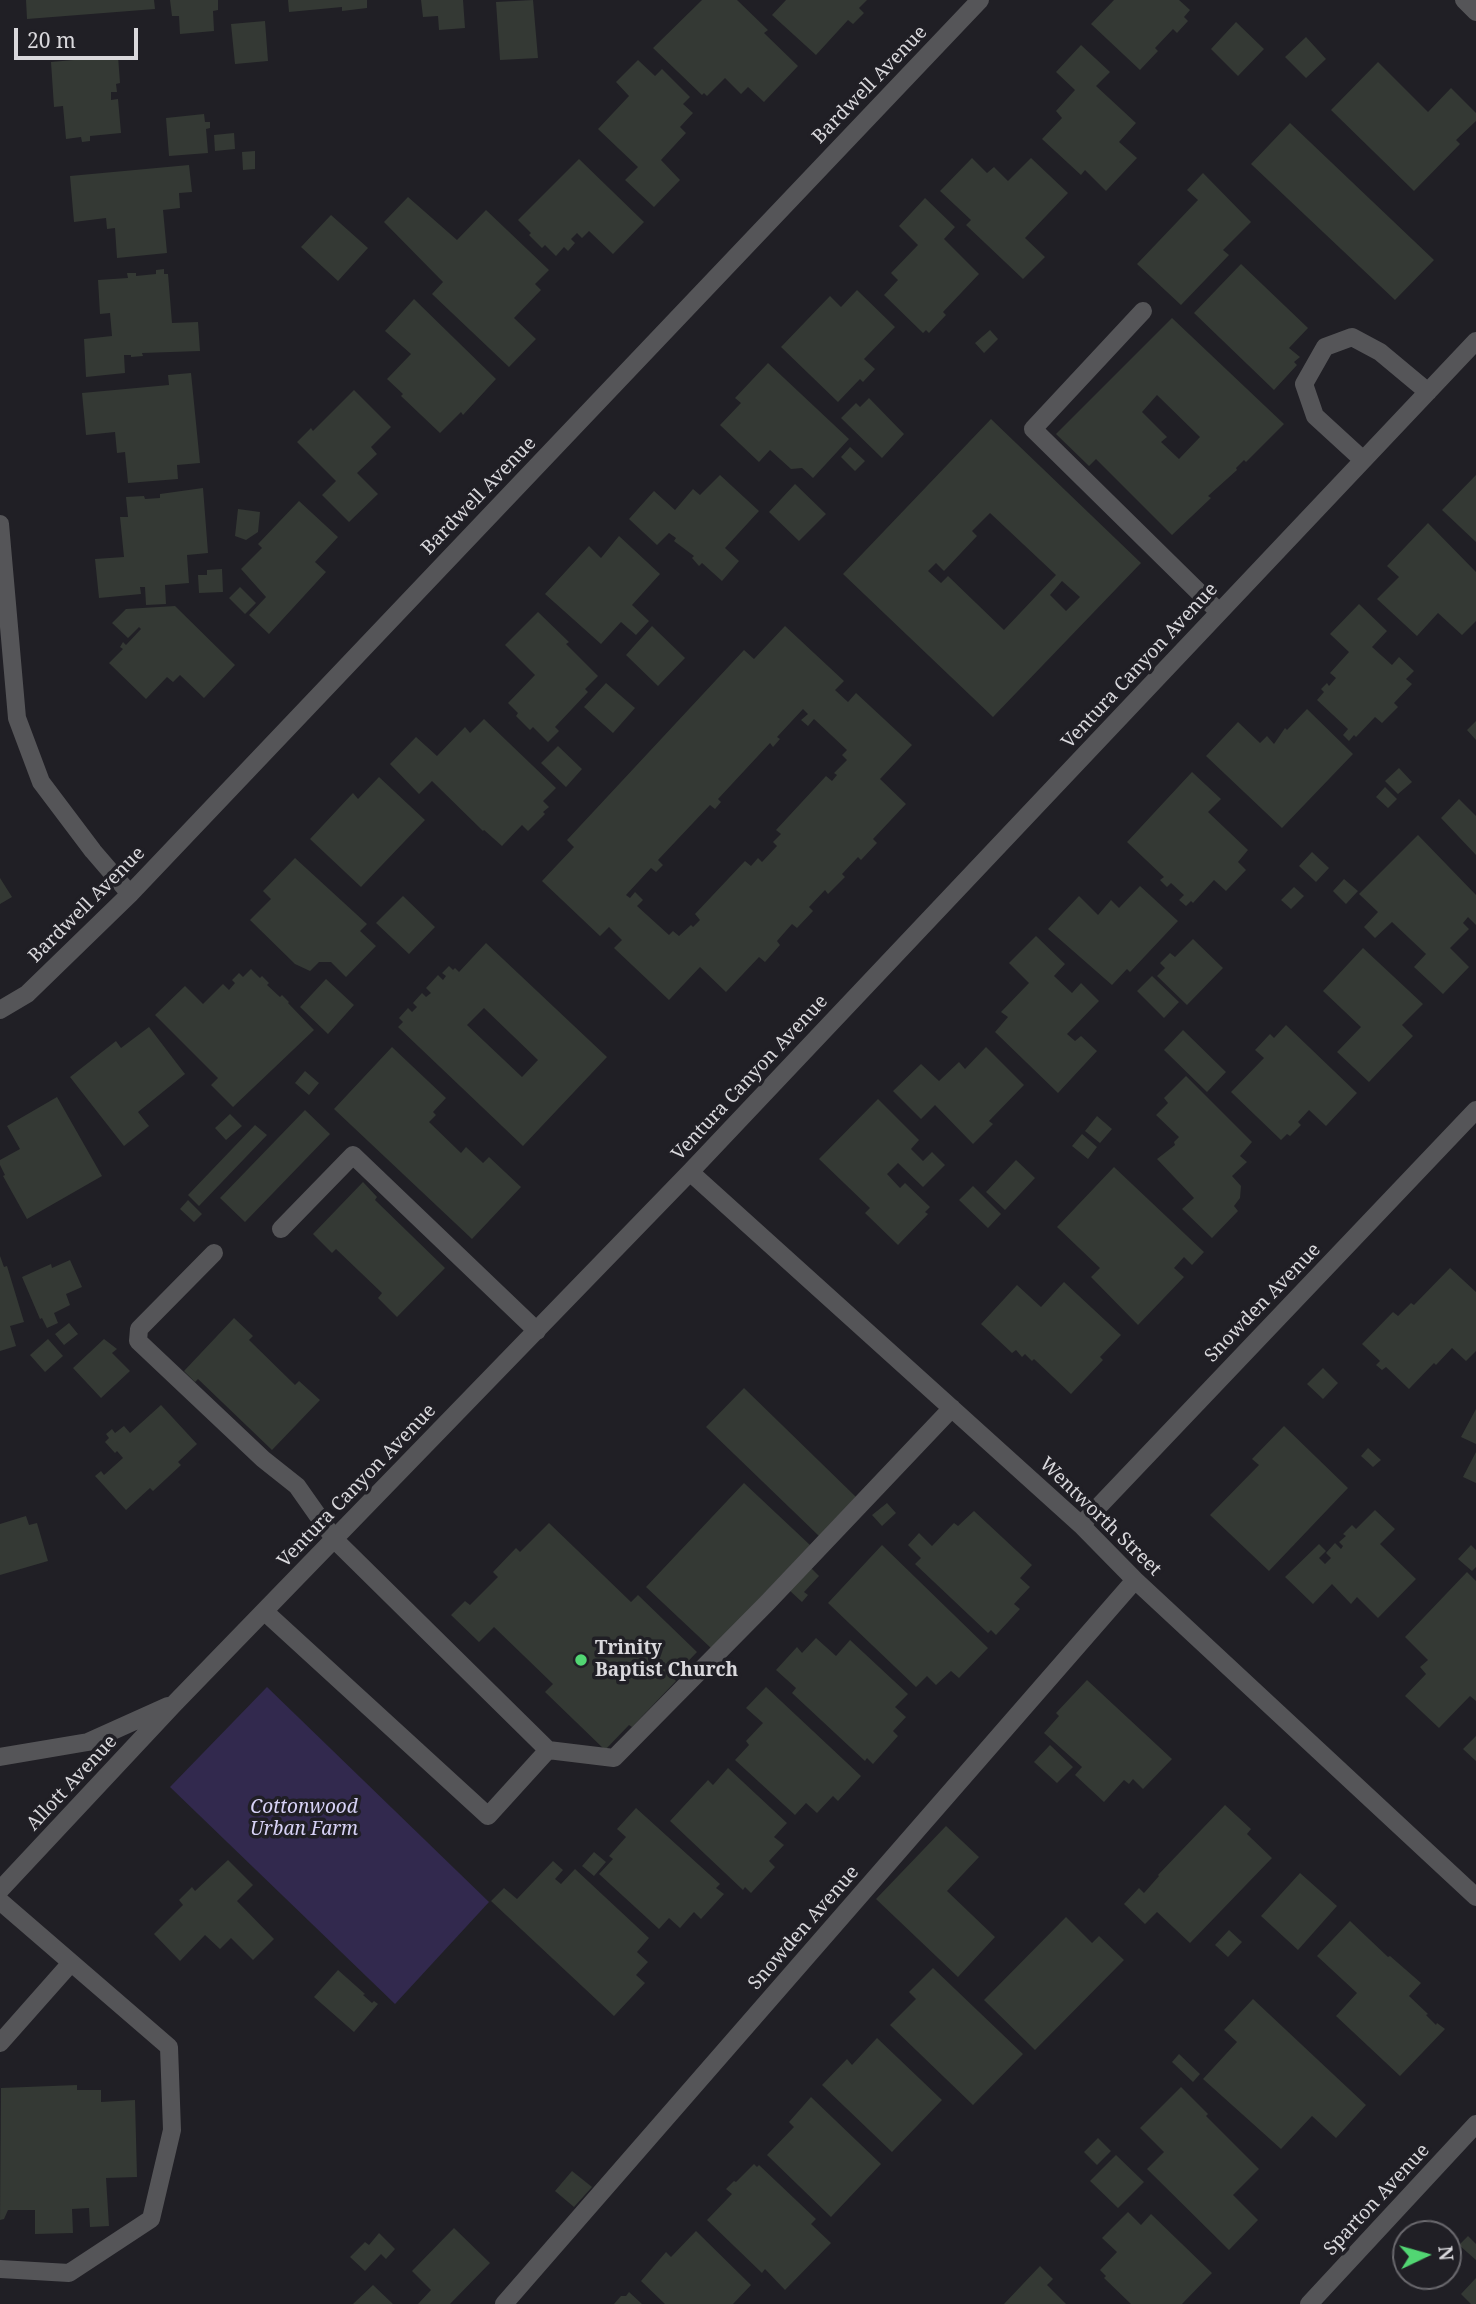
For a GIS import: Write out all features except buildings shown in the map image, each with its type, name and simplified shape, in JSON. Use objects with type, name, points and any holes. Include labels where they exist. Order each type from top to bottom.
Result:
[{"type":"street","name":"Bardwell Avenue","points":[[0,1010],[27,993],[130,894],[980,0]]},
{"type":"street","points":[[1464,0],[1476,12]]},
{"type":"street","points":[[1143,311],[1033,429],[1219,612]]},
{"type":"street","points":[[1363,460],[1315,416],[1304,384],[1325,347],[1352,337],[1380,352],[1428,391]]},
{"type":"street","name":"Ventura Canyon Avenue","points":[[0,1757],[88,1742],[174,1704],[690,1171],[1476,341]]},
{"type":"street","points":[[0,524],[17,718],[41,782],[130,894]]},
{"type":"street","name":"Snowden Avenue","points":[[1081,1525],[1476,1110]]},
{"type":"street","points":[[281,1228],[353,1155],[537,1331]]},
{"type":"street","name":"Wentworth Street","points":[[690,1171],[1081,1525],[1135,1580],[1476,1897]]},
{"type":"street","points":[[214,1253],[139,1329],[138,1341],[263,1459],[298,1486],[335,1540],[548,1750],[614,1758],[767,1603],[951,1408]]},
{"type":"street","name":"Snowden Avenue","points":[[504,2304],[1135,1580]]},
{"type":"street","points":[[264,1611],[488,1816],[548,1750]]},
{"type":"street","name":"Allott Avenue","points":[[0,1890],[174,1704]]},
{"type":"street","points":[[0,1901],[169,2047],[172,2130],[151,2219],[69,2273],[2,2265]]},
{"type":"street","points":[[0,2043],[70,1964]]},
{"type":"street","name":"Sparton Avenue","points":[[1309,2304],[1476,2124]]},
{"type":"green space","name":"Cottonwood Urban Farm","points":[[267,1687],[489,1902],[395,2004],[170,1787]]},
{"type":"place","name":"Trinity Baptist Church","points":[[581,1660]]}]
